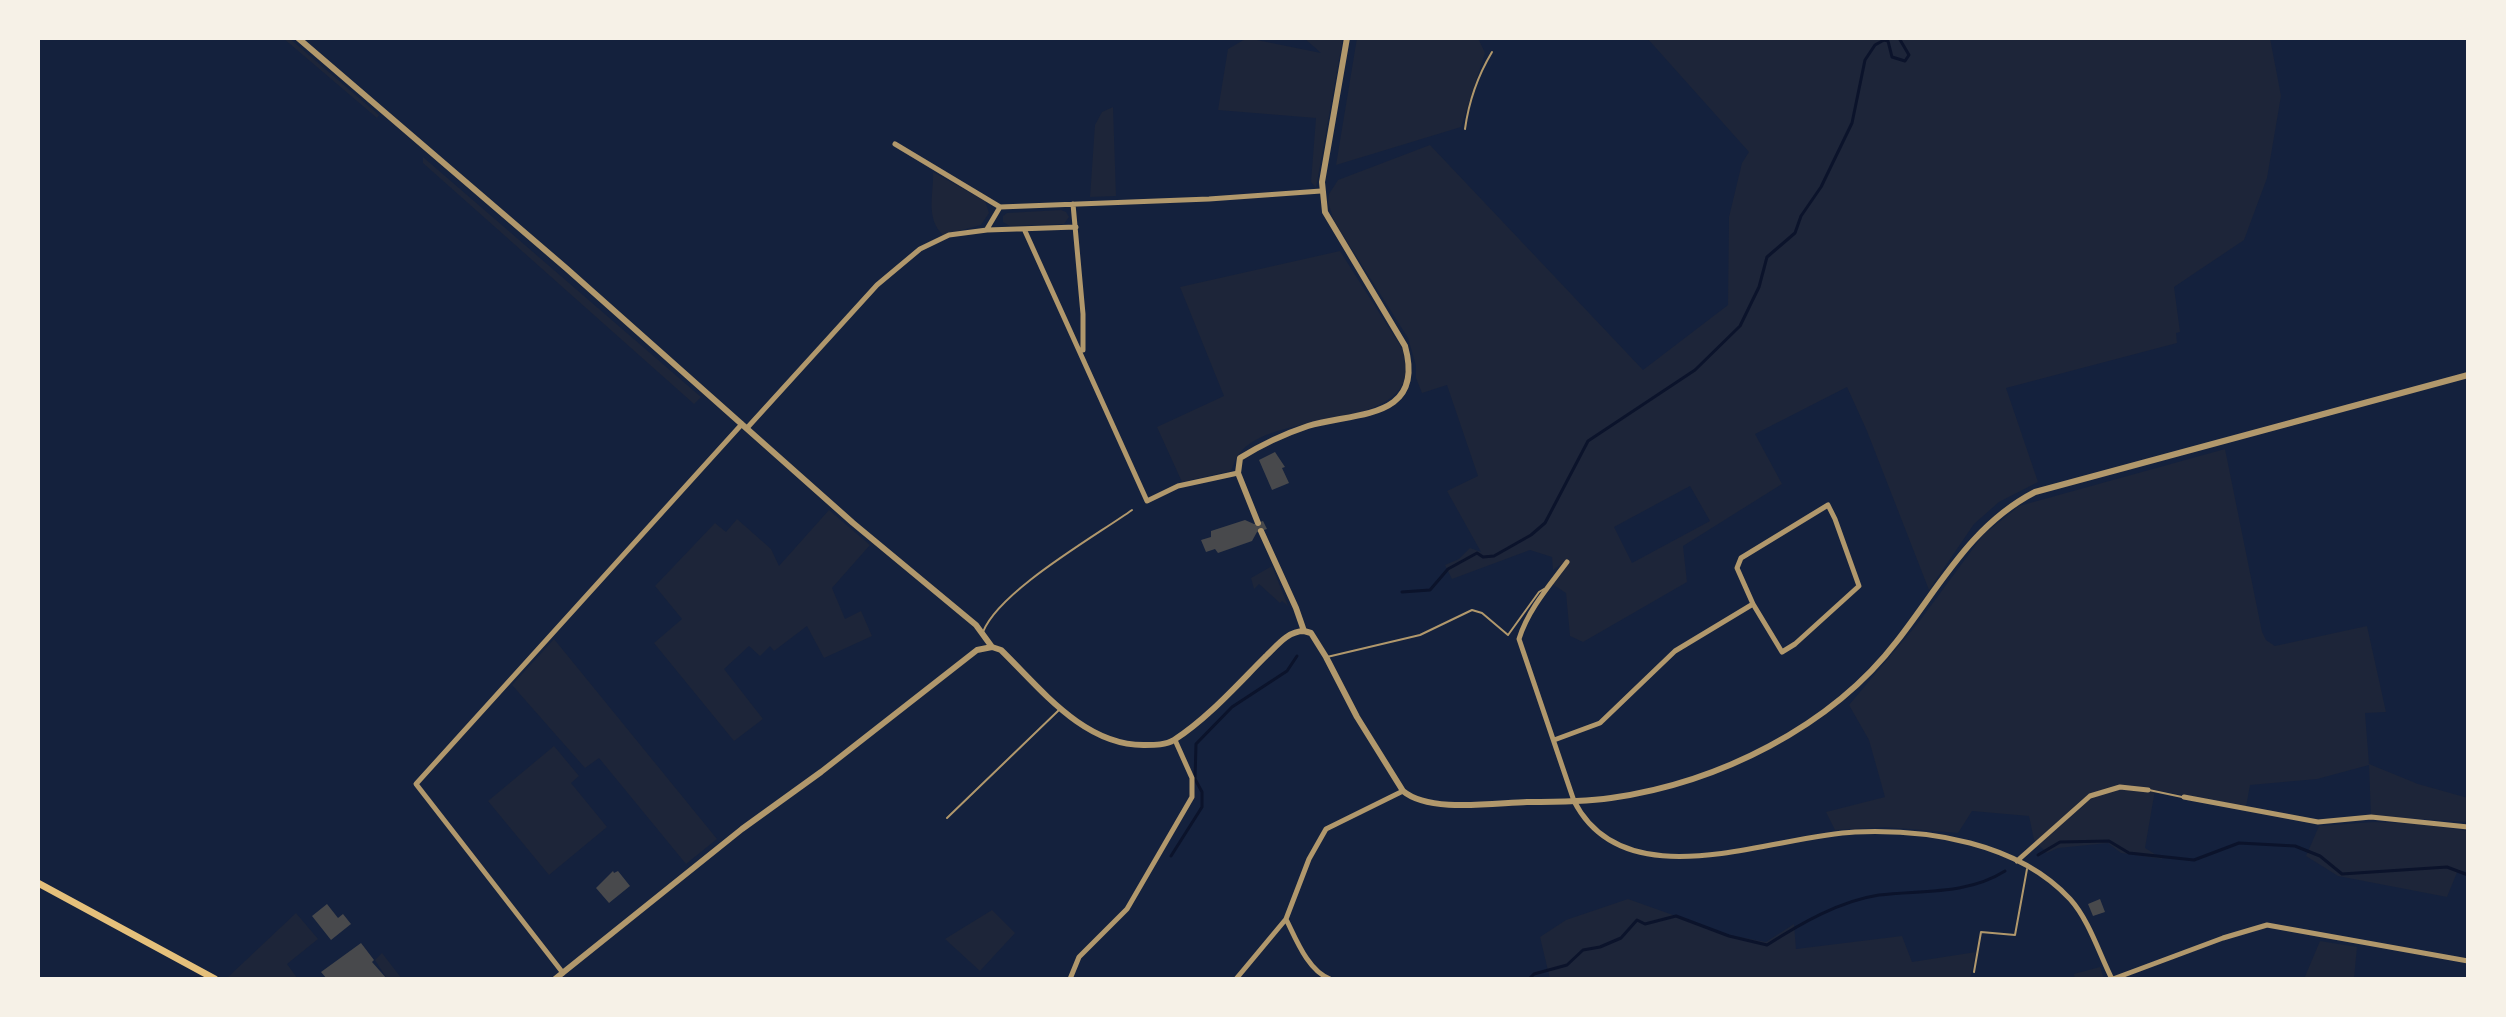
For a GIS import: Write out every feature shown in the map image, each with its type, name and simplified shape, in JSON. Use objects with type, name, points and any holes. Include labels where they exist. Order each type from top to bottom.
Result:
[{"type":"main road","points":[[38,883],[215,979]]},
{"type":"street","points":[[298,38],[610,306],[853,523],[976,625],[992,647]]},
{"type":"street","points":[[1304,631],[1238,473],[1240,458],[1262,444],[1311,425],[1357,418],[1377,411],[1398,398],[1409,379],[1405,346],[1331,225],[1321,191],[1347,38]]},
{"type":"street","points":[[895,144],[1000,207],[1321,191]]},
{"type":"street","points":[[1073,204],[1083,314],[1082,355]]},
{"type":"street","points":[[987,230],[1000,207]]},
{"type":"street","points":[[563,973],[416,784],[877,285],[920,249],[949,235],[987,230],[1076,227]]},
{"type":"street","points":[[1025,231],[1147,501],[1178,486],[1238,473]]},
{"type":"street","points":[[555,979],[742,829],[821,772],[977,650],[992,647],[1001,650],[1061,708],[1089,730],[1124,744],[1158,745],[1175,740],[1222,699],[1281,640],[1304,631],[1311,633],[1326,657],[1357,717],[1403,791],[1425,803],[1613,798],[1698,777],[1778,741],[1817,716],[1884,658],[1985,525],[2035,492],[2468,375]]},
{"type":"street","points":[[1828,505],[1859,586],[1782,652],[1753,604],[1737,568],[1741,558],[1828,505]]},
{"type":"street","points":[[1567,562],[1547,588],[1519,639],[1574,801],[1581,815],[1598,833],[1621,848],[1647,856],[1686,856],[1782,845],[1852,832],[1900,832],[1950,837],[2017,861],[2061,889],[2081,912],[2113,979],[2267,925],[2468,961]]},
{"type":"street","points":[[1554,740],[1600,723],[1675,651],[1753,604]]},
{"type":"street","points":[[1070,979],[1079,957],[1127,909],[1192,797],[1192,778],[1175,740]]},
{"type":"street","points":[[2017,861],[2090,796],[2120,787],[2148,790]]},
{"type":"street","points":[[1236,979],[1286,919],[1309,859],[1326,829],[1403,791]]},
{"type":"street","points":[[2184,797],[2318,822],[2371,817],[2468,827]]},
{"type":"street","points":[[1286,919],[1302,951],[1320,976],[1330,979]]},
{"type":"lane","points":[[1465,129],[1468,105],[1480,71],[1492,52]]},
{"type":"lane","points":[[983,633],[995,611],[1018,589],[1132,510]]},
{"type":"lane","points":[[1326,657],[1420,635],[1472,610],[1482,613],[1508,635],[1539,592],[1547,588]]},
{"type":"lane","points":[[947,818],[1061,708]]},
{"type":"lane","points":[[2148,790],[2184,797]]},
{"type":"lane","points":[[1974,972],[1981,932],[2015,935],[2028,868]]},
{"type":"shaded area","points":[[283,38],[289,38],[379,115],[377,118]]},
{"type":"shaded area","points":[[1247,38],[1321,53],[1304,38],[1343,38],[1316,188],[1311,182],[1316,118],[1218,110],[1228,49]]},
{"type":"shaded area","points":[[1357,38],[1478,38],[1485,53],[1461,127],[1336,165]]},
{"type":"shaded area","points":[[1647,38],[2270,38],[2281,96],[2267,178],[2244,240],[2174,287],[2180,332],[2176,333],[2177,343],[2006,388],[2038,482],[1999,502],[1974,524],[1929,590],[1847,387],[1755,434],[1782,484],[1683,546],[1687,582],[1583,642],[1570,636],[1566,593],[1552,584],[1566,564],[1553,570],[1552,557],[1530,550],[1452,579],[1445,565],[1459,559],[1470,548],[1481,552],[1447,491],[1478,476],[1447,385],[1422,393],[1408,338],[1334,221],[1328,202],[1329,194],[1338,180],[1430,145],[1643,370],[1728,305],[1729,217],[1742,163],[1749,152]],"holes":[[[1690,486],[1710,521],[1632,563],[1614,527]]]},
{"type":"shaded area","points":[[1113,107],[1116,196],[1090,197],[1095,125],[1102,112]]},
{"type":"shaded area","points":[[423,157],[701,397],[694,404],[423,163]]},
{"type":"shaded area","points":[[933,172],[985,201],[989,213],[981,225],[943,235],[932,213]]},
{"type":"shaded area","points":[[1061,210],[1069,217],[1064,224],[1010,226],[1003,222],[1003,216],[1007,213]]},
{"type":"shaded area","points":[[1340,251],[1403,350],[1404,381],[1392,396],[1374,407],[1275,432],[1254,441],[1239,454],[1231,471],[1182,482],[1157,427],[1224,396],[1180,287]]},
{"type":"shaded area","points":[[2225,449],[2266,640],[2275,646],[2367,626],[2386,712],[2365,713],[2369,764],[2418,784],[2468,798],[2468,822],[2371,816],[2369,765],[2317,779],[2250,785],[2246,807],[2155,790],[2145,848],[2163,859],[2121,853],[2108,843],[2058,848],[2047,853],[2034,840],[2029,816],[1972,811],[1958,833],[1885,827],[1835,830],[1826,812],[1885,797],[1869,740],[1849,705],[1918,623],[1983,535],[2019,506]]},
{"type":"shaded area","points":[[829,510],[870,545],[832,588],[845,619],[861,611],[872,636],[824,658],[807,626],[774,651],[770,646],[760,656],[749,646],[724,669],[763,719],[734,741],[654,643],[682,619],[655,586],[715,523],[726,532],[737,519],[771,549],[779,566]]},
{"type":"shaded area","points":[[1272,566],[1288,606],[1282,601],[1280,603],[1259,584],[1254,589],[1251,578]]},
{"type":"shaded area","points":[[554,639],[717,839],[686,864],[599,758],[585,768],[512,685]]},
{"type":"shaded area","points":[[554,746],[579,776],[571,783],[607,827],[549,875],[488,801]]},
{"type":"shaded area","points":[[2374,822],[2468,831],[2468,872],[2458,870],[2447,897],[2338,876],[2306,856],[2319,826]]},
{"type":"shaded area","points":[[1628,899],[1729,935],[1766,942],[1794,924],[1796,949],[1902,936],[1912,962],[1976,952],[1970,979],[1550,979],[1540,937],[1566,920]]},
{"type":"shaded area","points":[[992,910],[1015,933],[980,971],[945,939]]},
{"type":"shaded area","points":[[296,913],[318,939],[287,964],[298,979],[227,978]]},
{"type":"shaded area","points":[[2320,941],[2357,947],[2354,979],[2304,979]]},
{"type":"shaded area","points":[[382,953],[402,979],[387,979],[375,960]]},
{"type":"shaded area","points":[[2100,967],[2104,979],[2075,979],[2074,974]]},
{"type":"building","points":[[1275,452],[1285,467],[1282,468],[1289,483],[1272,490],[1259,460]]},
{"type":"building","points":[[1245,520],[1254,524],[1263,521],[1267,529],[1257,532],[1252,541],[1218,553],[1215,549],[1206,552],[1201,540],[1211,537],[1211,531]]},
{"type":"building","points":[[613,871],[618,871],[630,886],[609,903],[596,888]]},
{"type":"building","points":[[2100,899],[2105,912],[2093,916],[2088,904]]},
{"type":"building","points":[[327,904],[338,918],[343,914],[351,924],[331,940],[312,916]]},
{"type":"building","points":[[361,943],[387,979],[327,979],[321,972]]},
{"type":"waterway","points":[[1402,592],[1430,590],[1448,569],[1477,553],[1483,557],[1494,556],[1531,535],[1545,523],[1588,441],[1695,370],[1740,326],[1759,287],[1767,257],[1795,233],[1801,216],[1821,187],[1852,123],[1865,60],[1875,45],[1884,40],[1888,41],[1892,57],[1905,61],[1909,55],[1899,38]]},
{"type":"waterway","points":[[1171,856],[1202,807],[1202,792],[1195,779],[1196,744],[1232,707],[1287,671],[1297,656]]},
{"type":"waterway","points":[[2038,855],[2060,842],[2109,841],[2129,853],[2194,860],[2239,843],[2295,846],[2320,856],[2342,874],[2447,867],[2468,875]]},
{"type":"waterway","points":[[1529,979],[1534,974],[1567,965],[1583,950],[1621,938],[1637,920],[1645,924],[1676,916],[1729,936],[1767,945],[1849,902],[1879,895],[1960,888],[2005,871]]}]
